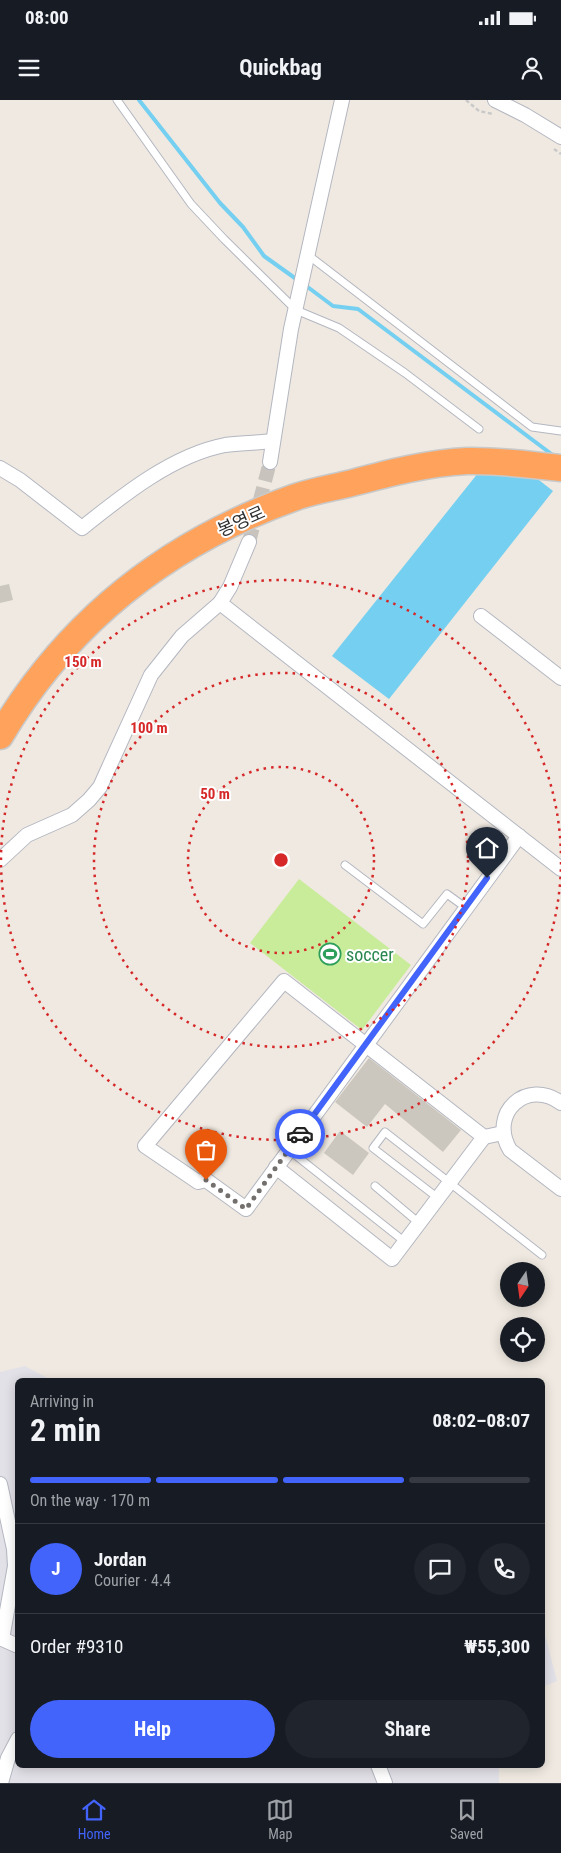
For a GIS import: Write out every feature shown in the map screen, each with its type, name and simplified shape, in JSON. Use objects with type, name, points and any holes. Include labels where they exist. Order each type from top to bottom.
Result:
[{"type":"highway","name":"봉영로","points":[[0,736],[57,655],[111,600],[179,552],[231,524],[294,498],[396,472],[466,461],[500,461],[561,468]]},
{"type":"street","points":[[270,462],[296,306],[342,100]]},
{"type":"street","points":[[495,100],[525,115],[561,137]]},
{"type":"street","points":[[0,468],[20,480],[82,528],[127,492],[163,471],[197,455],[225,445],[272,441]]},
{"type":"street","points":[[0,860],[27,835],[72,815],[89,800],[103,780],[151,675],[182,636],[220,603],[230,587],[249,542]]},
{"type":"street","points":[[220,603],[561,869]]},
{"type":"street","points":[[481,616],[561,678]]},
{"type":"street","points":[[484,1137],[364,1045],[284,981],[144,1146],[198,1182],[206,1180],[246,1209],[364,1045],[465,907],[519,836]]},
{"type":"street","points":[[561,1103],[549,1096],[535,1094],[524,1097],[512,1106],[506,1114],[503,1133],[510,1150],[561,1190]]},
{"type":"street","points":[[276,1167],[392,1259],[484,1137],[503,1133]]},
{"type":"street","points":[[0,1484],[14,1549],[14,1566],[1,1639],[15,1645]]},
{"type":"street","points":[[1,1783],[8,1758],[15,1745]]},
{"type":"street","points":[[379,1768],[385,1783]]},
{"type":"lane","points":[[117,100],[191,204],[296,306],[339,328],[405,373],[479,429]]},
{"type":"lane","points":[[307,260],[532,426],[561,431]]},
{"type":"lane","points":[[345,865],[423,924],[446,894],[465,907]]},
{"type":"lane","points":[[438,1198],[373,1148],[384,1132],[542,1255]]},
{"type":"lane","points":[[289,1150],[405,1242]]},
{"type":"lane","points":[[375,1186],[419,1223]]},
{"type":"shaded area","points":[[25,1366],[47,1378],[15,1378],[15,1768],[499,1768],[499,1783],[0,1783],[0,1372]]},
{"type":"shaded area","points":[[545,1635],[557,1681],[545,1686]]},
{"type":"green space","name":"soccer","points":[[299,879],[411,965],[362,1030],[250,943]]},
{"type":"water","points":[[498,448],[553,491],[389,699],[332,656]]},
{"type":"building","points":[[9,584],[13,600],[0,603],[0,586]]},
{"type":"building","points":[[369,1058],[461,1130],[443,1152],[385,1104],[367,1127],[335,1102]]},
{"type":"building","points":[[340,1131],[369,1153],[353,1175],[324,1153]]},
{"type":"waterway","points":[[139,100],[220,203],[243,227],[264,256],[299,281]]},
{"type":"waterway","points":[[305,285],[333,306],[358,309],[554,456]]},
{"type":"tunnel","points":[[249,542],[270,462]]},
{"type":"way so far","points":[[206,1180],[246,1209],[300,1134]]},
{"type":"place","name":"soccer","points":[[330,954]]},
{"type":"route","points":[[300,1134],[487,878]]}]
